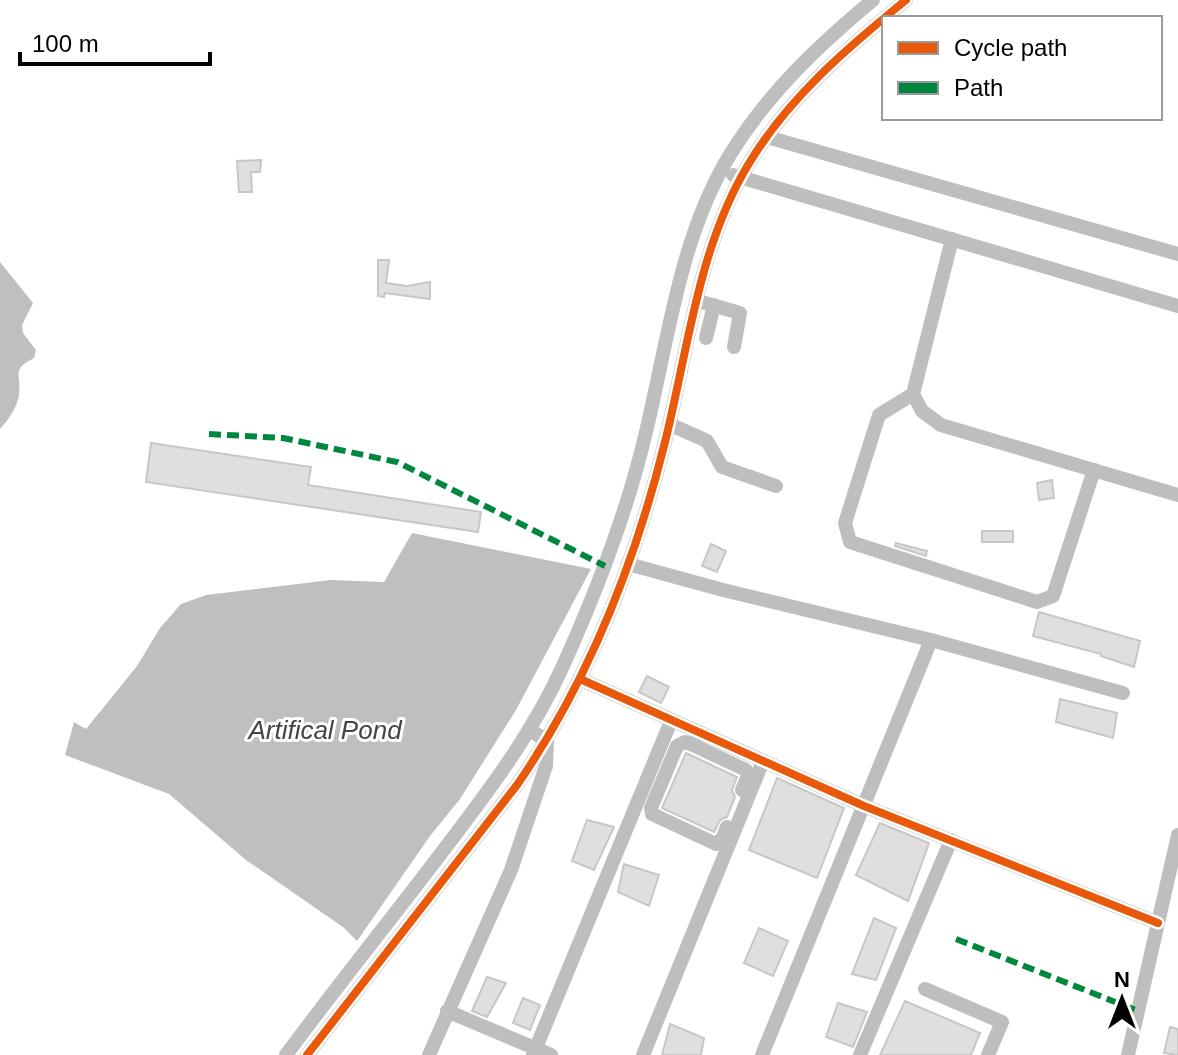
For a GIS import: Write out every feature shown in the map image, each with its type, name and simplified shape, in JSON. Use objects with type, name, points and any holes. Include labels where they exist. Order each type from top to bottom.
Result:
[{"type":"street","points":[[286,1055],[493,785],[530,730],[561,670],[624,514],[645,439],[686,260],[701,212],[730,155],[771,95],[818,45],[873,0]]},
{"type":"street","points":[[887,16],[906,0]]},
{"type":"street","points":[[307,1055],[482,831],[547,741],[580,679],[644,520],[720,220],[742,178],[787,108],[833,60],[882,20]]},
{"type":"street","points":[[767,137],[1178,254]]},
{"type":"street","points":[[722,171],[1178,306]]},
{"type":"street","points":[[952,239],[913,394],[922,411],[941,425],[1178,495]]},
{"type":"street","points":[[698,301],[740,313],[734,347]]},
{"type":"street","points":[[706,338],[714,305]]},
{"type":"street","points":[[913,394],[879,415],[845,523],[850,542],[1037,602],[1053,596],[1094,470]]},
{"type":"street","points":[[669,424],[707,441],[722,467],[776,486]]},
{"type":"street","points":[[628,564],[931,640],[1123,693]]},
{"type":"street","points":[[764,1054],[931,640]]},
{"type":"street","points":[[580,679],[671,721],[696,739],[734,756],[763,761],[864,806],[1158,923]]},
{"type":"street","points":[[534,1052],[671,721]]},
{"type":"street","points":[[530,730],[547,741]]},
{"type":"street","points":[[696,739],[677,746],[651,811],[716,844],[722,839],[748,776],[734,756]]},
{"type":"street","points":[[429,1055],[511,870],[546,766],[547,741]]},
{"type":"street","points":[[643,1055],[763,761]]},
{"type":"street","points":[[1128,1055],[1178,835]]},
{"type":"street","points":[[860,1055],[951,840]]},
{"type":"street","points":[[925,989],[1002,1022],[988,1055]]},
{"type":"street","points":[[447,1011],[534,1052],[551,1055]]},
{"type":"water","points":[[0,262],[33,303],[22,325],[23,333],[36,350],[34,358],[19,369],[18,400],[0,429]]},
{"type":"water","name":"Artifical Pond","points":[[412,533],[591,569],[516,710],[460,799],[430,836],[357,941],[343,927],[246,860],[169,794],[65,755],[74,722],[86,729],[137,666],[160,628],[181,604],[206,595],[330,580],[384,582]]},
{"type":"building","points":[[261,160],[260,172],[251,172],[252,192],[239,192],[237,161]]},
{"type":"building","points":[[378,260],[389,260],[386,283],[407,286],[430,282],[430,299],[385,293],[384,297],[378,296]]},
{"type":"building","points":[[151,443],[311,467],[308,485],[481,512],[478,532],[146,482]]},
{"type":"building","points":[[1052,480],[1054,498],[1039,500],[1037,483]]},
{"type":"building","points":[[982,531],[1013,531],[1013,542],[982,542]]},
{"type":"building","points":[[896,543],[927,551],[926,556],[895,546]]},
{"type":"building","points":[[711,544],[726,551],[717,572],[702,566]]},
{"type":"building","points":[[1039,612],[1140,641],[1134,667],[1101,654],[1033,636]]},
{"type":"building","points":[[647,676],[669,687],[661,703],[639,692]]},
{"type":"building","points":[[1060,699],[1117,713],[1113,738],[1056,722]]},
{"type":"building","points":[[686,753],[737,777],[732,790],[735,797],[727,817],[720,820],[714,832],[662,808]]},
{"type":"building","points":[[777,778],[844,808],[817,878],[749,850]]},
{"type":"building","points":[[587,820],[614,827],[594,870],[572,861]]},
{"type":"building","points":[[880,823],[929,843],[908,901],[856,875]]},
{"type":"building","points":[[624,864],[659,875],[649,906],[618,892]]},
{"type":"building","points":[[874,918],[896,928],[876,980],[852,974]]},
{"type":"building","points":[[759,928],[788,941],[773,976],[744,963]]},
{"type":"building","points":[[487,977],[506,983],[487,1017],[472,1011]]},
{"type":"building","points":[[523,998],[540,1005],[530,1030],[513,1023]]},
{"type":"building","points":[[905,1001],[980,1033],[971,1055],[880,1055]]},
{"type":"building","points":[[838,1003],[867,1012],[853,1047],[826,1037]]},
{"type":"building","points":[[670,1024],[704,1038],[701,1055],[662,1055]]},
{"type":"building","points":[[1170,1027],[1178,1029],[1178,1055],[1164,1053]]},
{"type":"marked path","points":[[209,434],[283,438],[397,462],[605,566]]},
{"type":"marked path","points":[[956,939],[1138,1011]]},
{"type":"cycle path","points":[[887,16],[906,0]]},
{"type":"cycle path","points":[[307,1055],[517,785],[566,705],[606,620],[639,532],[665,442],[696,300],[717,230],[731,197],[748,165],[781,118],[840,56],[882,20]]},
{"type":"cycle path","points":[[580,679],[864,806],[1158,923]]}]
